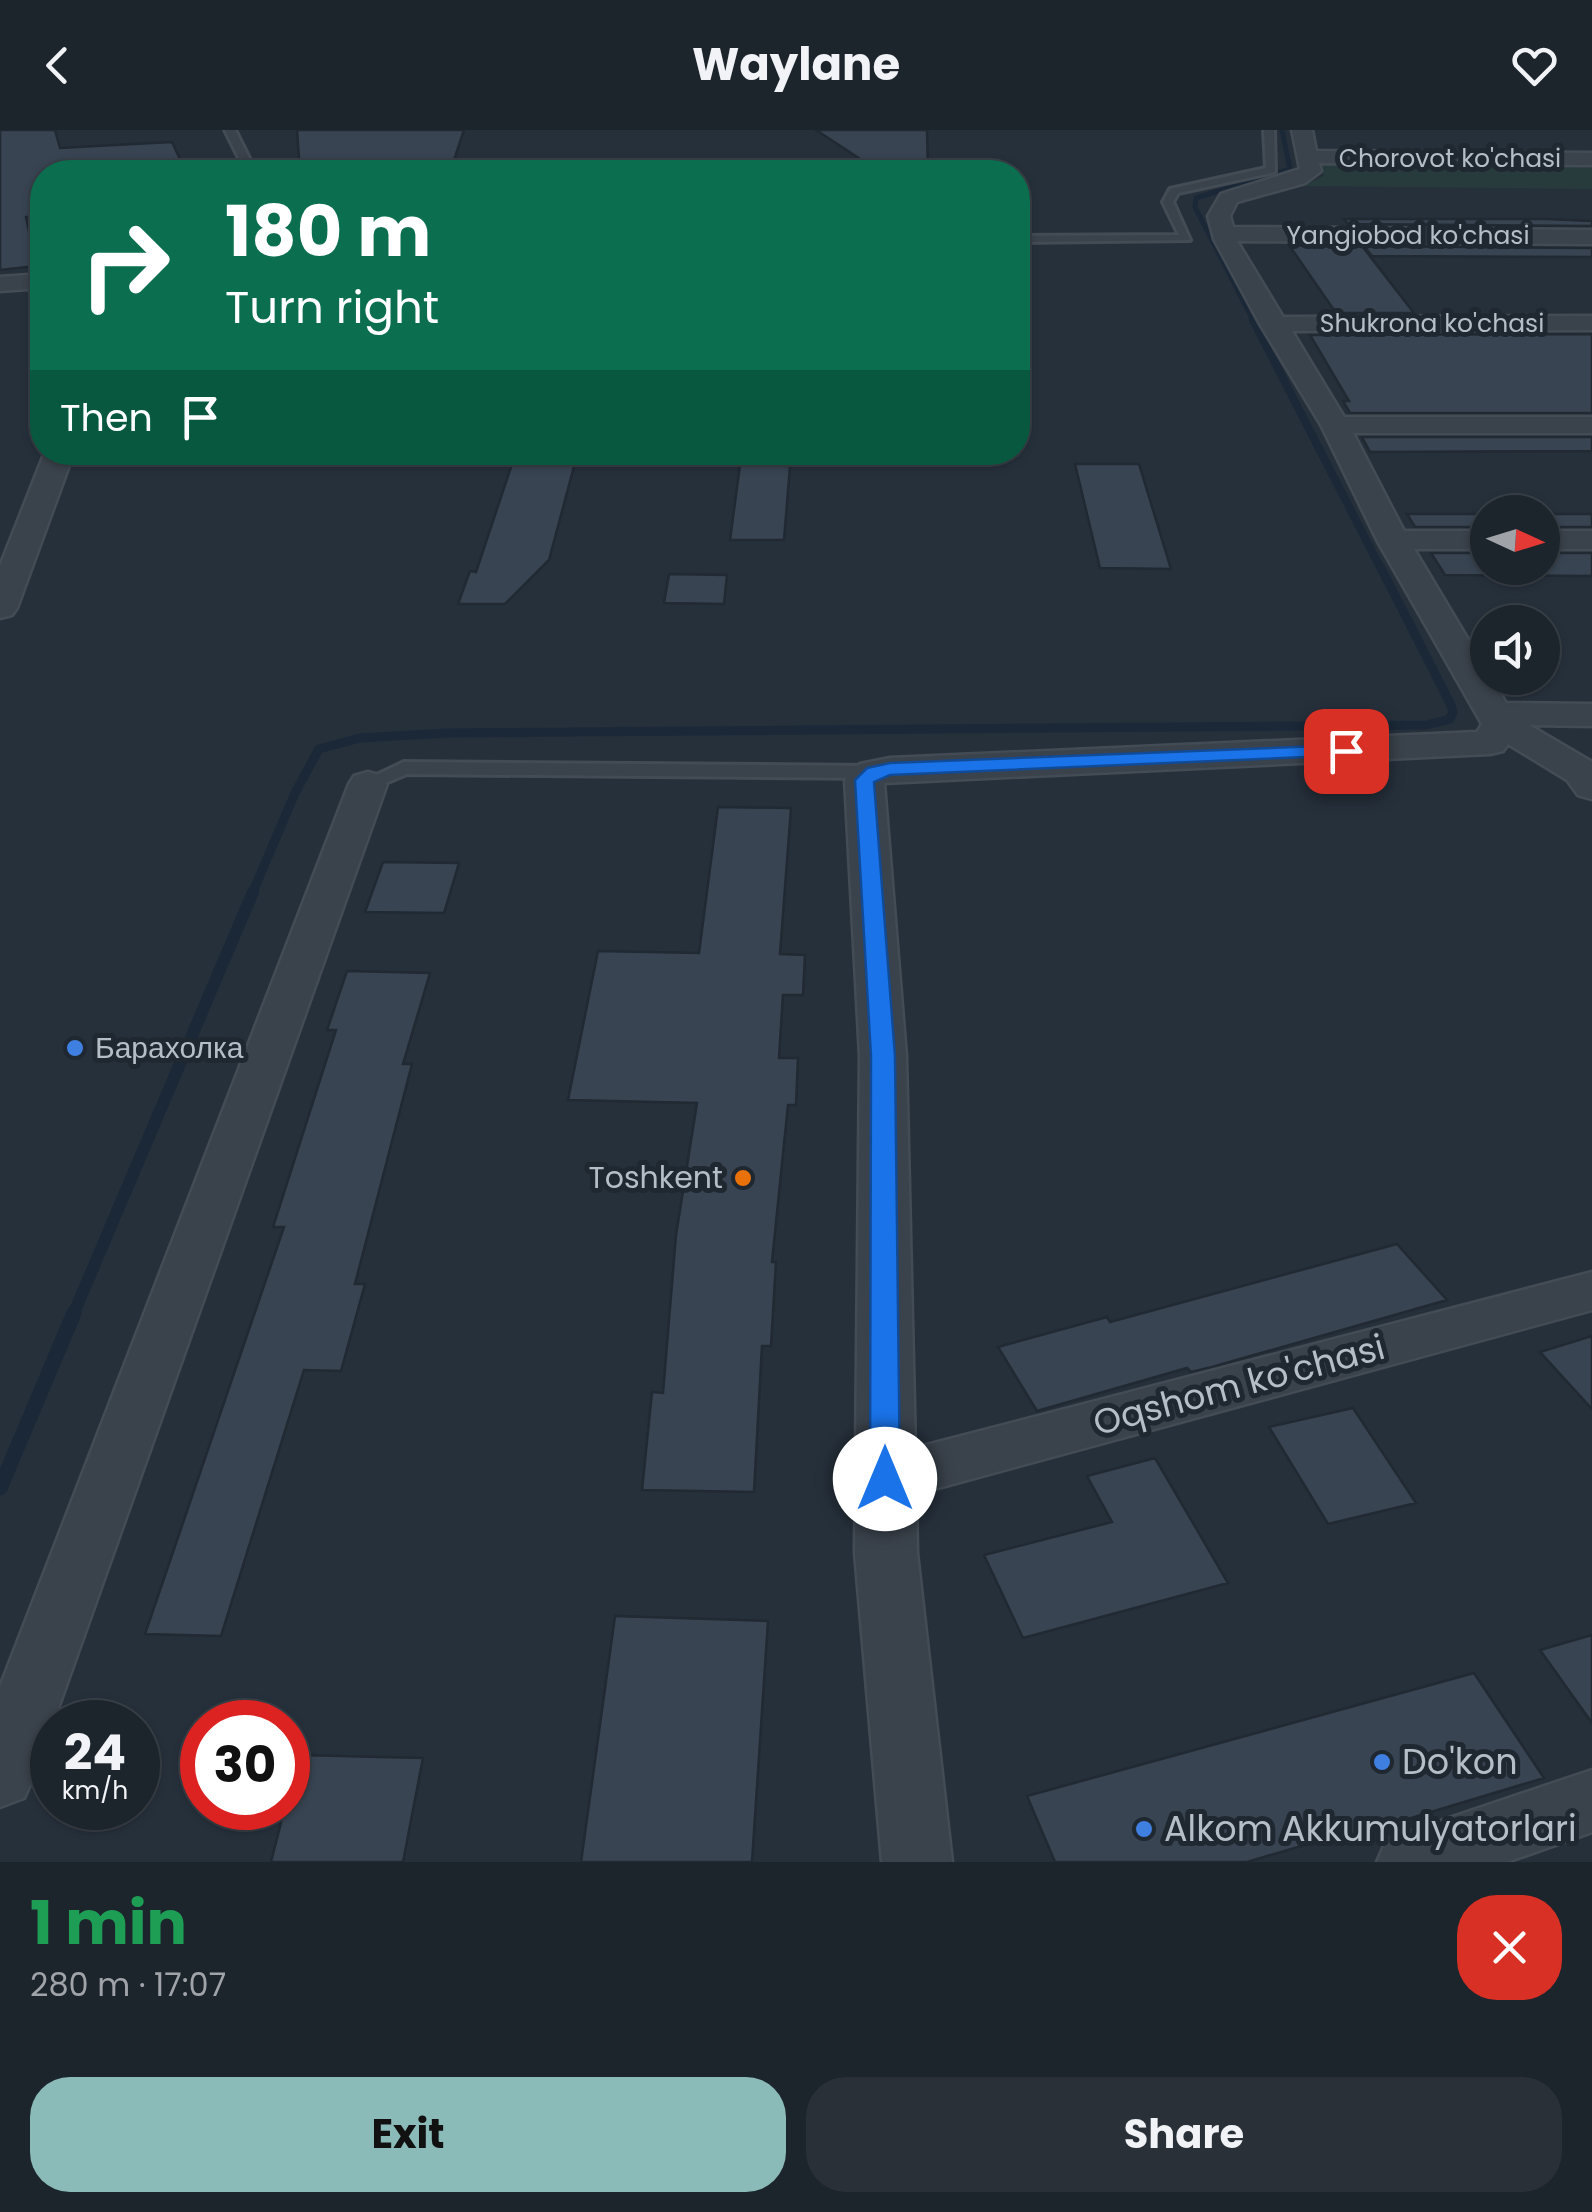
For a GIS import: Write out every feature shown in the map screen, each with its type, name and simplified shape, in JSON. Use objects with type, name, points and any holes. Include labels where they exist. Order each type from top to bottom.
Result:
[{"type":"street","name":"Chorovot ko'chasi","points":[[1305,144],[1592,159]]},
{"type":"street","points":[[1305,144],[1311,171],[1228,198],[1219,216],[1223,234],[1272,324],[1335,425],[1394,540],[1496,719],[1581,772],[1592,787]]},
{"type":"street","name":"Yangiobod ko'chasi","points":[[1223,234],[1592,237]]},
{"type":"street","points":[[0,284],[30,282]]},
{"type":"street","name":"Shukrona ko'chasi","points":[[1272,324],[1592,323]]},
{"type":"street","points":[[1335,425],[1592,425]]},
{"type":"street","points":[[0,608],[15,529],[52,465]]},
{"type":"street","points":[[1394,540],[1470,540]]},
{"type":"street","points":[[1560,540],[1592,540]]},
{"type":"street","points":[[1496,719],[1592,714]]},
{"type":"street","points":[[917,1862],[886,1553],[883,1056],[864,780],[874,772],[1490,744],[1496,719]]},
{"type":"street","points":[[0,1776],[368,784]]},
{"type":"street","name":"Oqshom ko'chasi","points":[[885,1479],[1592,1290]]},
{"type":"street","points":[[1412,1862],[1592,1801]]},
{"type":"lane","points":[[230,130],[245,160]]},
{"type":"lane","points":[[1030,239],[1186,238],[1168,202],[1174,191],[1271,170],[1269,130]]},
{"type":"lane","points":[[368,784],[404,768],[874,772]]},
{"type":"shaded area","points":[[1319,161],[1592,163],[1592,189],[1303,186],[1324,176]]},
{"type":"building","points":[[0,130],[55,130],[60,148],[172,142],[180,160],[30,160],[30,216],[26,217],[30,267],[0,270]]},
{"type":"building","points":[[297,130],[464,130],[454,160],[299,160]]},
{"type":"building","points":[[816,130],[927,130],[928,160],[862,160]]},
{"type":"building","points":[[1344,219],[1546,219],[1592,221],[1592,226],[1348,224]]},
{"type":"building","points":[[1289,245],[1362,246],[1414,313],[1336,313]]},
{"type":"building","points":[[1364,246],[1592,248],[1592,257],[1372,256]]},
{"type":"building","points":[[1592,334],[1592,413],[1350,413],[1343,401],[1349,401],[1310,335]]},
{"type":"building","points":[[1362,437],[1592,437],[1592,451],[1370,452]]},
{"type":"building","points":[[1075,464],[1139,464],[1171,569],[1100,568]]},
{"type":"building","points":[[512,465],[574,465],[549,560],[505,604],[458,604],[470,571],[476,572]]},
{"type":"building","points":[[740,465],[790,466],[784,540],[730,540]]},
{"type":"building","points":[[1407,514],[1470,514],[1470,527],[1415,527]]},
{"type":"building","points":[[1560,514],[1592,514],[1592,527],[1560,527]]},
{"type":"building","points":[[1431,553],[1470,553],[1470,575],[1445,575]]},
{"type":"building","points":[[1560,553],[1592,553],[1592,576],[1560,576]]},
{"type":"building","points":[[669,574],[727,575],[724,604],[664,603]]},
{"type":"building","points":[[718,807],[791,808],[780,954],[805,955],[803,995],[783,995],[779,1058],[798,1058],[796,1105],[788,1105],[772,1262],[776,1262],[771,1346],[762,1346],[754,1492],[642,1490],[652,1392],[663,1393],[676,1235],[697,1103],[568,1100],[598,951],[699,953]]},
{"type":"building","points":[[383,862],[459,863],[444,913],[365,912]]},
{"type":"building","points":[[347,971],[430,973],[403,1064],[412,1064],[355,1284],[365,1284],[341,1371],[304,1370],[221,1636],[145,1634],[284,1227],[273,1227],[336,1030],[327,1030]]},
{"type":"building","points":[[1397,1244],[1447,1300],[1212,1367],[1191,1372],[1187,1368],[1037,1411],[998,1347],[1107,1317],[1110,1322]]},
{"type":"building","points":[[1592,1336],[1592,1409],[1540,1352]]},
{"type":"building","points":[[1353,1408],[1416,1503],[1328,1524],[1269,1427]]},
{"type":"building","points":[[1155,1458],[1228,1583],[1023,1638],[984,1555],[1112,1522],[1087,1476]]},
{"type":"building","points":[[615,1616],[768,1621],[752,1862],[581,1862]]},
{"type":"building","points":[[1592,1635],[1592,1723],[1540,1650]]},
{"type":"building","points":[[1474,1673],[1544,1778],[1338,1840],[1335,1836],[1247,1862],[1055,1862],[1027,1796]]},
{"type":"building","points":[[310,1755],[423,1758],[403,1862],[271,1862],[279,1830],[310,1830]]},
{"type":"waterway","points":[[1254,322],[1195,207],[1196,198],[1290,169],[1282,130]]},
{"type":"waterway","points":[[1253,320],[1382,571]]},
{"type":"waterway","points":[[252,894],[295,793],[319,749],[360,738],[447,733],[1427,725],[1450,719],[1450,703],[1381,568]]},
{"type":"waterway","points":[[73,1315],[253,892]]},
{"type":"waterway","points":[[0,1488],[74,1313]]},
{"type":"place","name":"Барахолка","points":[[75,1048]]},
{"type":"place","name":"Toshkent","points":[[743,1178]]},
{"type":"place","name":"Do'kon","points":[[1382,1762]]},
{"type":"place","name":"Alkom Akkumulyatorlari","points":[[1144,1829]]},
{"type":"route","points":[[885,1479],[883,1056],[864,780],[874,772],[890,769],[1346,751]]}]
